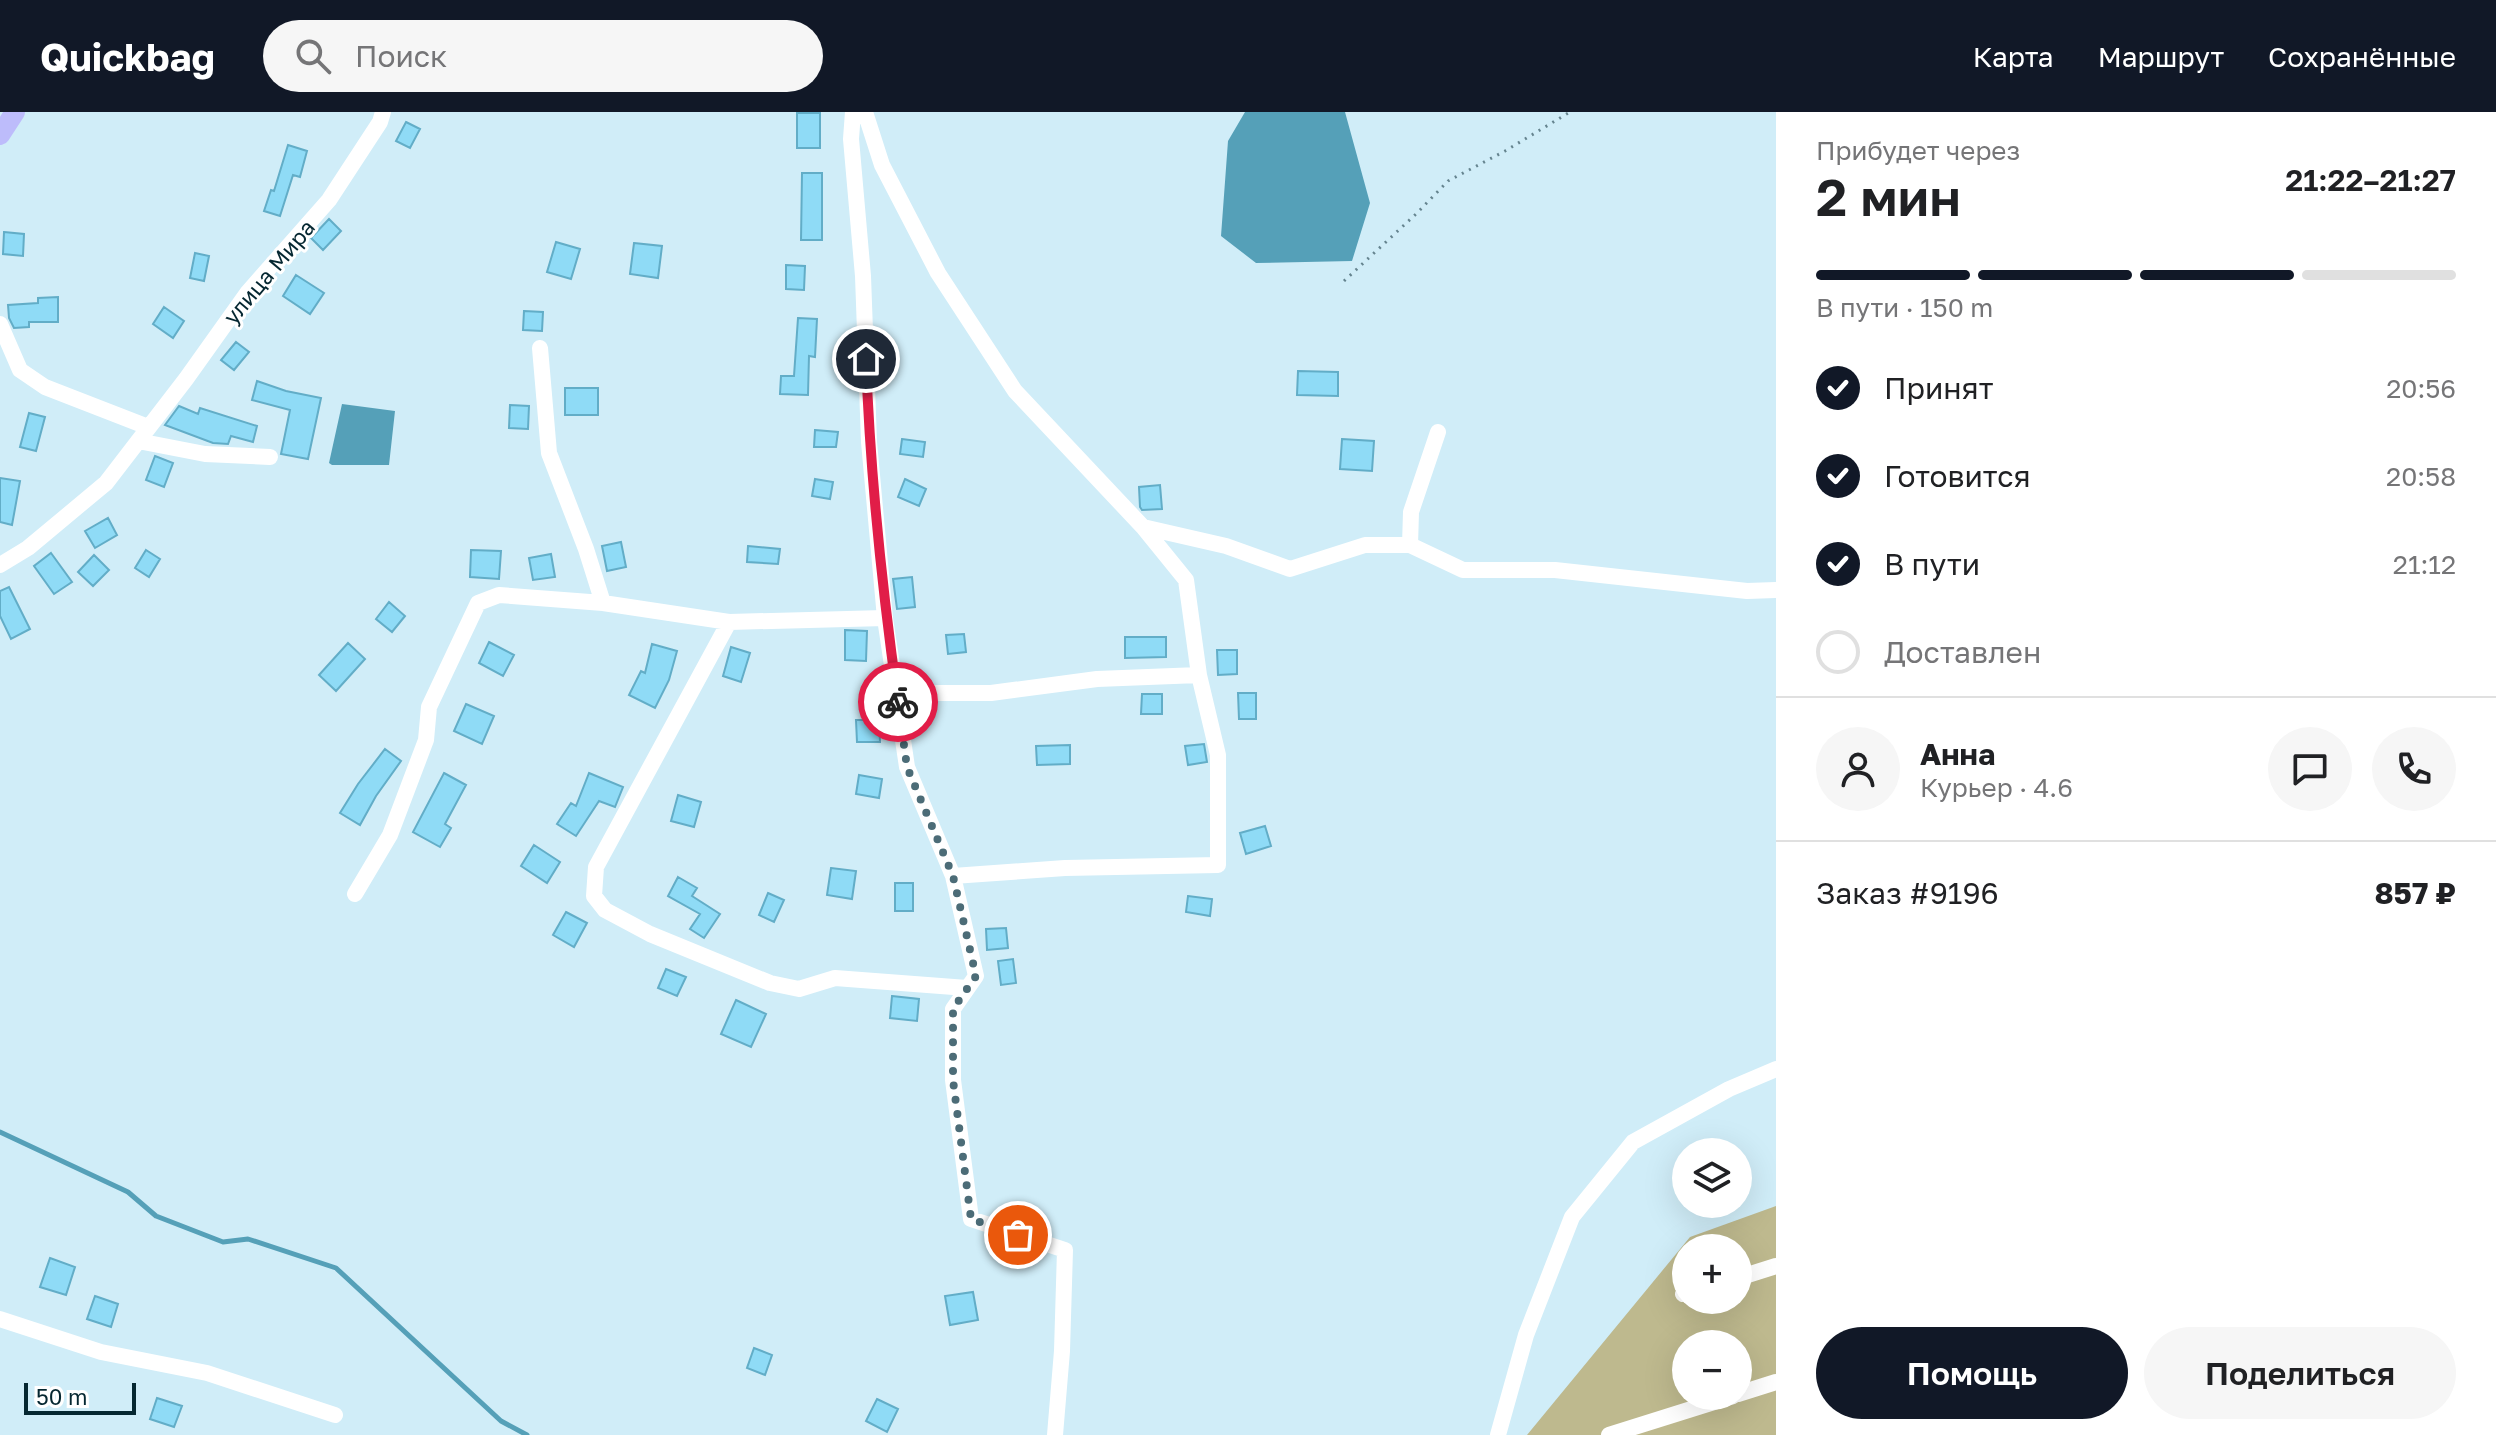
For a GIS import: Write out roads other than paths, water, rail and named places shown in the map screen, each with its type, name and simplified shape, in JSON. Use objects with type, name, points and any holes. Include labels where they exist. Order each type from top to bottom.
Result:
[{"type":"main road","points":[[0,135],[15,112]]},
{"type":"street","name":"улица Мира","points":[[0,565],[28,548],[106,483],[248,292],[329,200],[380,122],[383,112]]},
{"type":"street","points":[[853,112],[851,139],[863,276],[869,442],[885,618],[907,767],[953,876],[976,976],[953,1009],[953,1080],[971,1219],[1065,1250],[1062,1351],[1055,1435]]},
{"type":"street","points":[[865,112],[882,165],[938,273],[1015,391],[1143,527],[1186,580],[1199,675],[1218,755],[1218,865],[1065,868],[953,876]]},
{"type":"street","points":[[0,324],[20,370],[45,387],[143,434],[205,454],[270,457]]},
{"type":"street","points":[[540,348],[549,453],[603,603]]},
{"type":"street","points":[[1410,545],[1411,512],[1438,432]]},
{"type":"street","points":[[1143,527],[1226,546],[1290,569],[1365,545],[1410,545],[1463,570],[1555,570],[1747,591],[1776,590]]},
{"type":"street","points":[[355,894],[390,835],[426,740],[429,707],[478,603],[499,595],[603,603],[729,622],[885,618]]},
{"type":"street","points":[[729,622],[596,867],[594,896],[605,910],[650,934],[770,983],[799,989],[835,978],[967,988]]},
{"type":"street","points":[[895,682],[924,693],[991,693],[1097,679],[1199,675]]},
{"type":"street","points":[[1498,1435],[1526,1335],[1572,1217],[1633,1142],[1729,1089],[1776,1069]]},
{"type":"street","points":[[1752,1274],[1776,1266]]},
{"type":"street","points":[[0,1319],[101,1352],[207,1373],[335,1415]]},
{"type":"street","points":[[1752,1390],[1776,1382]]},
{"type":"street","points":[[1609,1435],[1688,1410]]},
{"type":"water","points":[[1245,112],[1345,112],[1370,203],[1352,261],[1256,263],[1221,236],[1228,141]]},
{"type":"water","points":[[342,404],[395,411],[389,465],[329,463]]},
{"type":"waterway","points":[[0,1132],[128,1192],[156,1216],[223,1242],[248,1239],[336,1268],[501,1421],[527,1435]]}]
